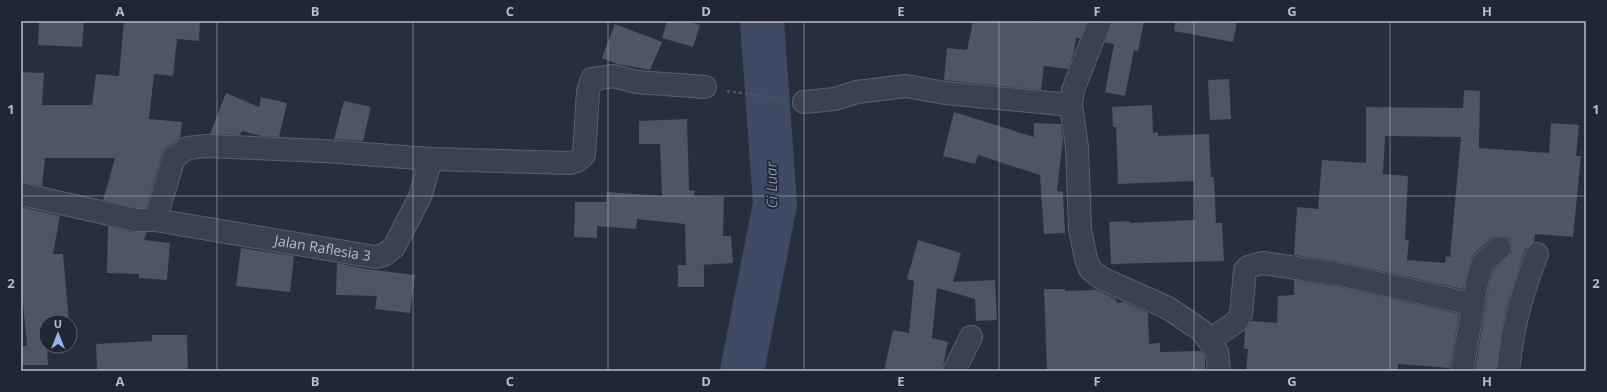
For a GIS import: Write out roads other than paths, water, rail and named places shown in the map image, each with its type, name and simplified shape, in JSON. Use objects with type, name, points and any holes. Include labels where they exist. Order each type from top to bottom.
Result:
[{"type":"street","points":[[1100,21],[1073,90],[1071,105],[1077,147],[1080,229],[1086,259],[1090,269],[1101,278],[1168,308],[1202,331],[1210,340],[1217,352],[1219,371]]},
{"type":"street","points":[[155,220],[174,158],[187,148],[207,146],[324,151],[431,159],[570,163],[577,161],[584,155],[586,145],[588,91],[592,79],[613,76],[637,82],[705,88]]},
{"type":"street","points":[[804,102],[835,99],[857,92],[906,86],[945,93],[1071,105]]},
{"type":"street","name":"Jalan Raflesia 3","points":[[21,194],[136,220],[155,220],[375,257],[384,255],[394,247],[417,202],[431,159]]},
{"type":"street","points":[[1462,371],[1472,304],[1483,263],[1500,248]]},
{"type":"street","points":[[1508,371],[1513,328],[1523,290],[1537,254]]},
{"type":"street","points":[[1210,340],[1236,322],[1241,314],[1245,270],[1248,267],[1262,263],[1338,274],[1472,304]]},
{"type":"street","points":[[954,371],[971,337]]},
{"type":"waterway","name":"Ci Luar","points":[[742,371],[775,204],[762,21]]}]
